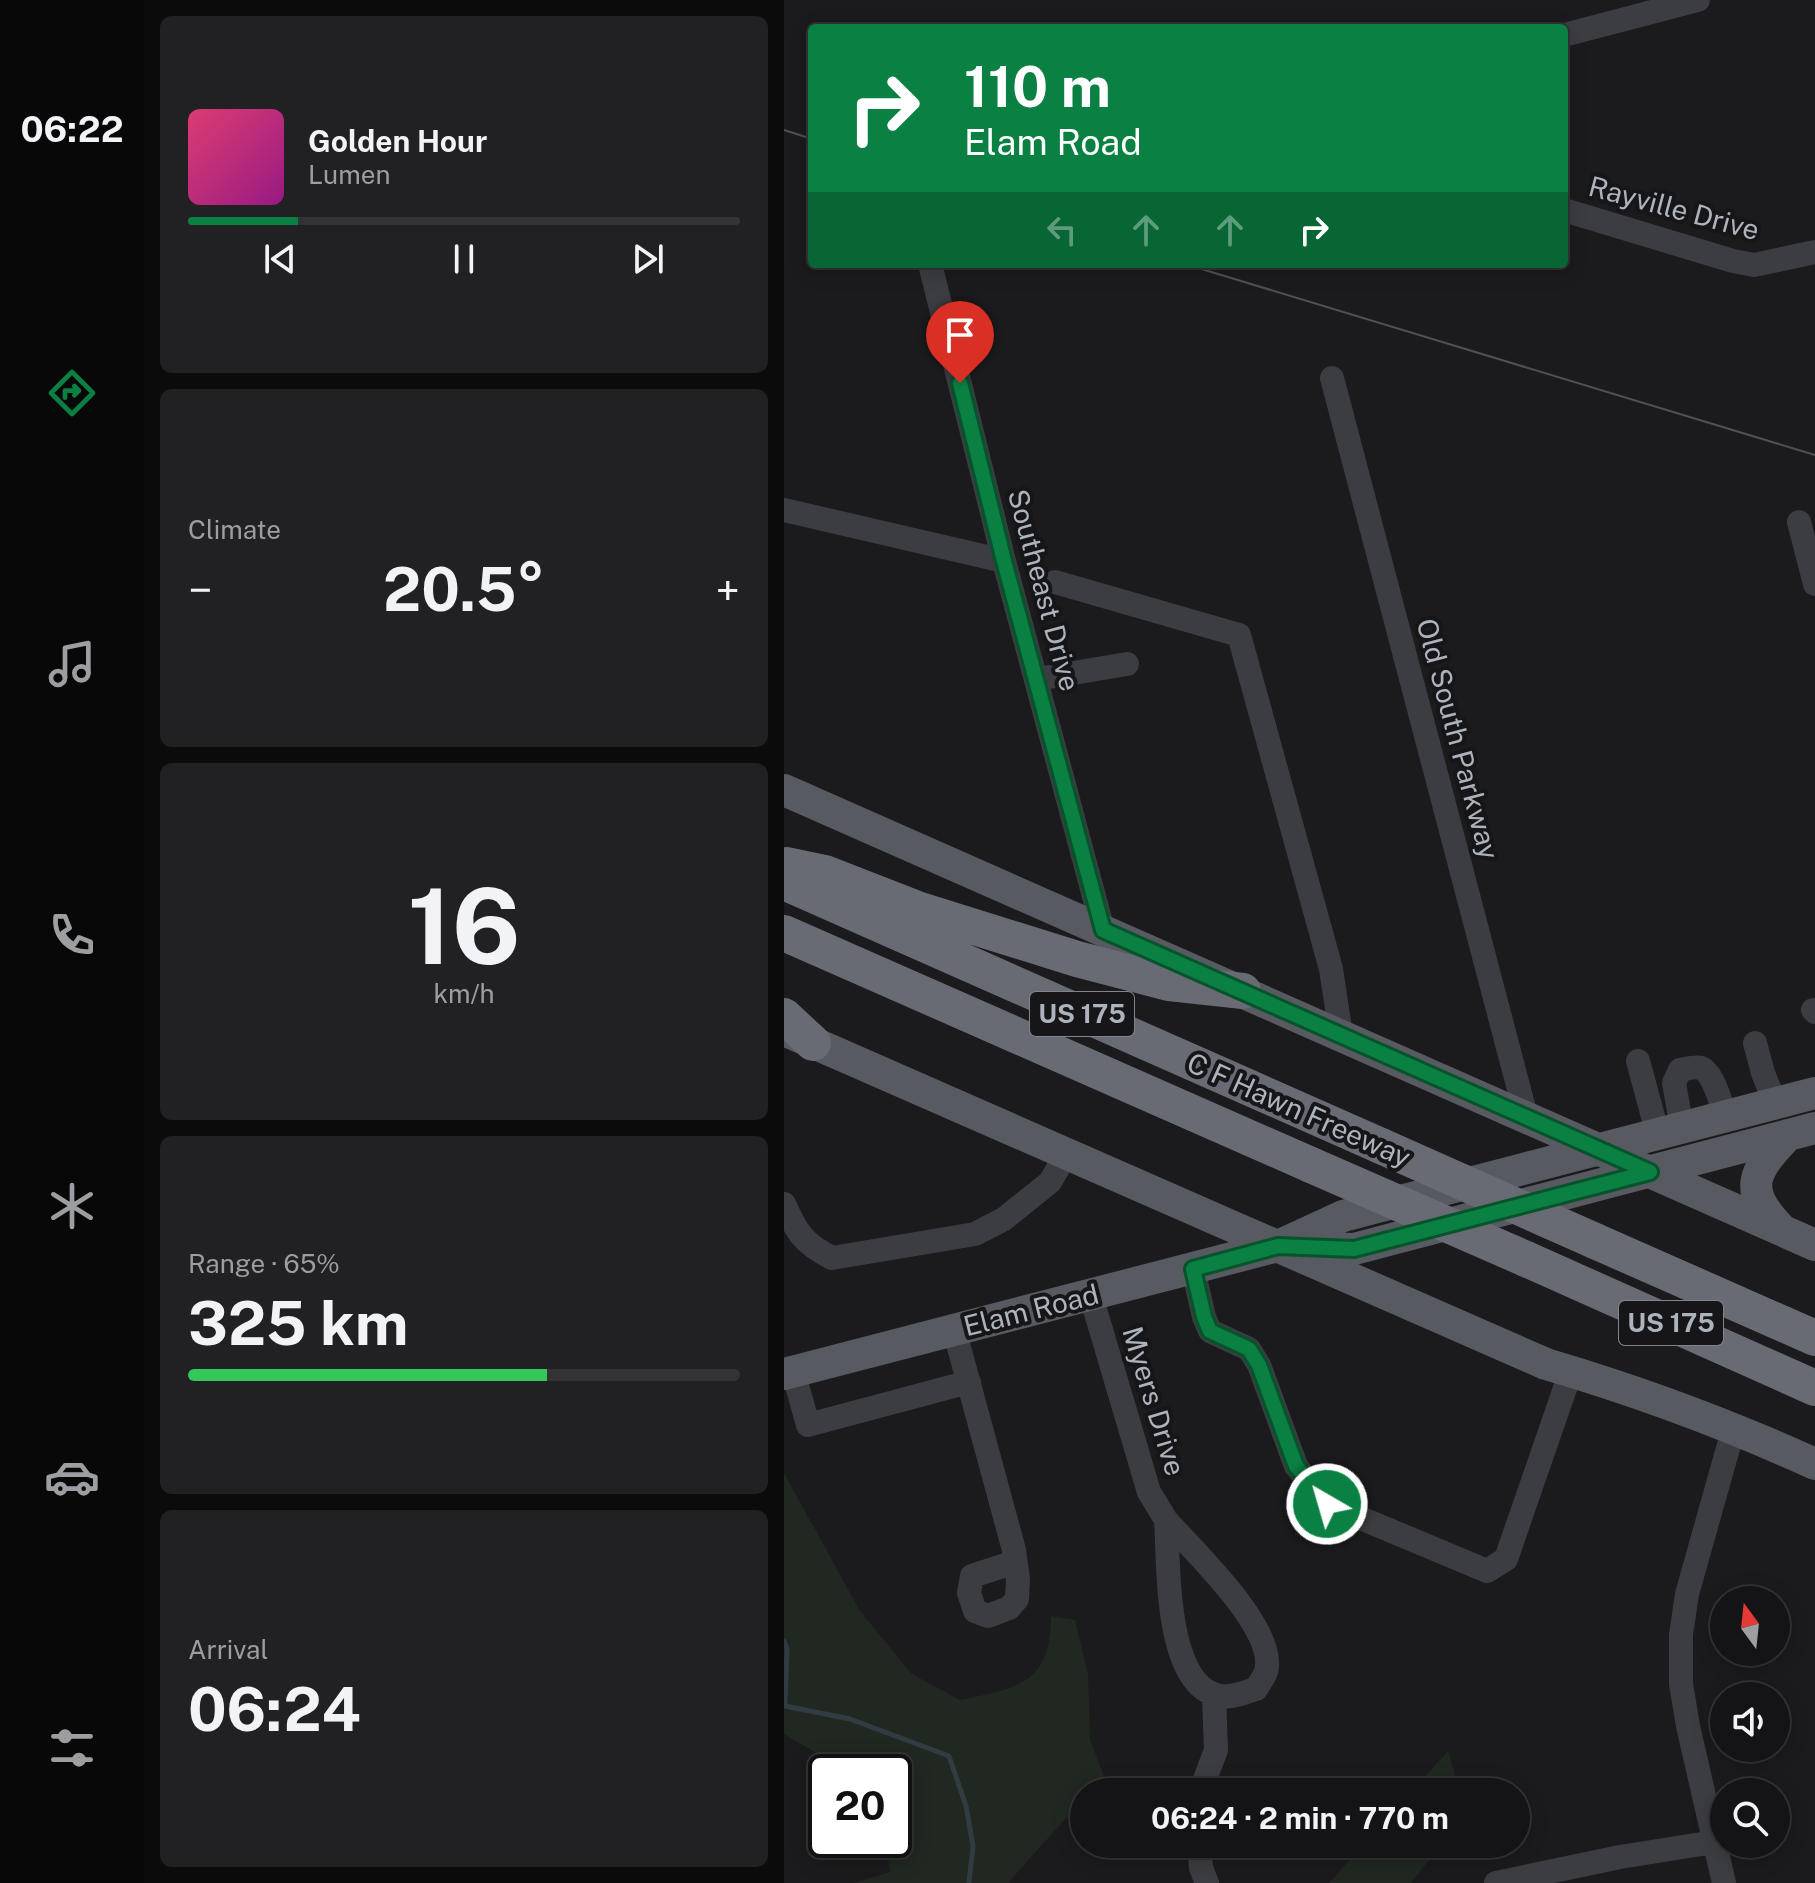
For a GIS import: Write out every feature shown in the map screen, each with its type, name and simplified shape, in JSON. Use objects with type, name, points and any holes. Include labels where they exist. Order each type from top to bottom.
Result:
[{"type":"highway","points":[[784,864],[825,873],[920,910],[1077,959],[1169,983],[1243,991]]},
{"type":"highway","name":"C F Hawn Freeway","points":[[784,882],[1815,1338]]},
{"type":"highway","name":"C F Hawn Freeway","points":[[784,933],[1815,1388]]},
{"type":"highway","points":[[784,1016],[798,1037]]},
{"type":"main road","points":[[784,790],[1600,1151],[1805,1237]]},
{"type":"main road","points":[[798,1037],[1546,1364],[1628,1388],[1734,1427],[1815,1464]]},
{"type":"main road","name":"Elam Road","points":[[788,1372],[1278,1246],[1343,1216],[1815,1093]]},
{"type":"main road","points":[[1802,1132],[1764,1159],[1757,1186],[1759,1203],[1764,1212],[1805,1237]]},
{"type":"main road","name":"Elam Road","points":[[1278,1246],[1354,1249],[1802,1132]]},
{"type":"street","points":[[1568,34],[1698,0]]},
{"type":"street","name":"Rayville Drive","points":[[1568,211],[1754,265],[1815,252]]},
{"type":"street","name":"Southeast Drive","points":[[931,268],[1004,561],[1103,930]]},
{"type":"street","name":"Old South Parkway","points":[[1332,378],[1526,1116]]},
{"type":"street","points":[[784,510],[1004,561]]},
{"type":"street","points":[[1799,522],[1815,584]]},
{"type":"street","points":[[1055,582],[1239,635],[1331,969],[1341,1035]]},
{"type":"street","points":[[1037,679],[1127,664]]},
{"type":"street","points":[[1755,1043],[1775,1103]]},
{"type":"street","points":[[1638,1061],[1670,1132]]},
{"type":"street","points":[[1670,1132],[1674,1083],[1680,1070],[1700,1067],[1706,1071],[1725,1117]]},
{"type":"street","points":[[784,1204],[792,1226],[814,1249],[832,1258],[955,1239],[975,1234],[1004,1219],[1050,1182],[1067,1153]]},
{"type":"street","points":[[1193,1269],[1210,1331],[1249,1349],[1259,1365],[1296,1466],[1327,1504],[1487,1571],[1506,1559],[1571,1371]]},
{"type":"street","name":"Myers Drive","points":[[1091,1296],[1149,1492],[1166,1520]]},
{"type":"street","points":[[954,1329],[1015,1562]]},
{"type":"street","points":[[788,1372],[808,1425],[969,1382]]},
{"type":"street","points":[[1710,1823],[1681,1684],[1681,1635],[1687,1594],[1734,1427]]},
{"type":"street","points":[[1166,1520],[1239,1602],[1265,1643],[1268,1669],[1256,1689],[1239,1694],[1214,1694],[1197,1683],[1184,1665],[1178,1647],[1166,1520]]},
{"type":"street","points":[[1205,1778],[1216,1750],[1214,1694]]},
{"type":"street","points":[[1496,1883],[1620,1857],[1710,1843]]},
{"type":"street","points":[[1200,1858],[1207,1883]]},
{"type":"street","points":[[1718,1858],[1724,1883]]},
{"type":"shaded area","points":[[784,1473],[860,1611],[912,1674],[960,1700],[998,1692],[1027,1679],[1045,1657],[1051,1616],[1075,1620],[1088,1674],[1090,1740],[1104,1776],[1070,1778],[1070,1814],[1008,1883],[854,1883],[890,1872],[888,1858],[912,1858],[912,1754],[818,1754],[784,1734]]},
{"type":"shaded area","points":[[1448,1751],[1456,1778],[1424,1778]]},
{"type":"shaded area","points":[[1351,1858],[1431,1858],[1411,1883],[1329,1883]]},
{"type":"waterway","points":[[784,1641],[787,1649],[785,1706],[850,1719],[949,1756],[966,1806],[973,1846],[969,1883]]},
{"type":"tram line","points":[[784,130],[808,138]]},
{"type":"tram line","points":[[1198,268],[1815,455]]},
{"type":"route","points":[[960,383],[1004,561],[1103,930],[1650,1172],[1354,1249],[1278,1246],[1193,1269],[1210,1331],[1249,1349],[1259,1365],[1296,1466],[1327,1504]]}]
